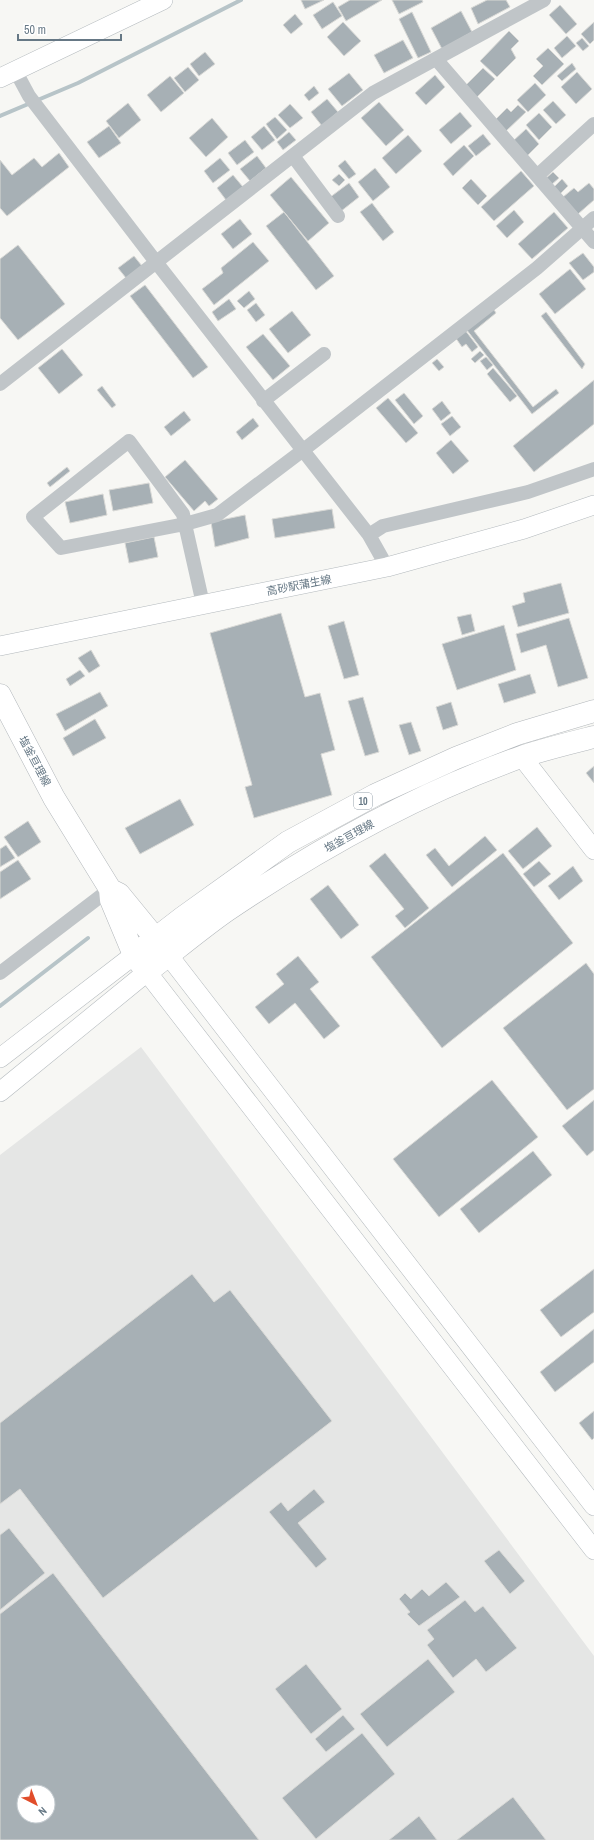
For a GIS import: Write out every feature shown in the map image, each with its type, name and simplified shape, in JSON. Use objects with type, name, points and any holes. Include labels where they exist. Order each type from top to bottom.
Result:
[{"type":"main road","name":"塩釜亘理線","points":[[0,694],[54,798],[131,921],[134,955],[147,972],[225,912],[330,846],[384,816],[448,786],[522,757],[594,737]]},
{"type":"main road","name":"10","points":[[134,955],[288,842],[374,795],[456,758],[517,734],[594,711]]},
{"type":"main road","points":[[131,921],[156,938],[169,956]]},
{"type":"street","points":[[163,0],[7,74],[29,96],[40,110],[263,401],[369,535],[387,567]]},
{"type":"street","points":[[0,384],[373,93],[544,0]]},
{"type":"street","points":[[436,59],[538,175],[594,242]]},
{"type":"street","points":[[538,175],[594,124]]},
{"type":"street","points":[[293,156],[338,216]]},
{"type":"street","points":[[203,604],[185,524],[183,514],[129,441],[33,517],[61,548],[185,524],[217,515],[302,451],[537,268],[594,218]]},
{"type":"street","points":[[263,401],[324,354]]},
{"type":"street","points":[[369,535],[383,526],[528,492],[594,469]]},
{"type":"street","name":"高砂駅蒲生線","points":[[0,646],[387,567],[524,529],[594,505]]},
{"type":"street","points":[[522,757],[594,850]]},
{"type":"street","points":[[0,973],[114,894]]},
{"type":"street","points":[[0,1058],[134,955]]},
{"type":"street","points":[[169,956],[594,1506]]},
{"type":"street","points":[[0,1092],[147,972],[594,1550]]},
{"type":"shaded area","points":[[141,1047],[594,1656],[594,1840],[0,1840],[0,1155]]},
{"type":"building","points":[[301,0],[324,0],[305,9]]},
{"type":"building","points":[[350,0],[382,0],[346,21],[338,7]]},
{"type":"building","points":[[392,0],[422,0],[423,2],[399,14]]},
{"type":"building","points":[[487,0],[506,0],[510,7],[478,24],[471,8]]},
{"type":"building","points":[[333,2],[342,16],[322,29],[313,15]]},
{"type":"building","points":[[560,5],[577,24],[566,34],[549,15]]},
{"type":"building","points":[[461,11],[472,32],[442,49],[431,28]]},
{"type":"building","points":[[412,12],[431,52],[418,58],[399,19]]},
{"type":"building","points":[[295,14],[303,24],[291,34],[283,25]]},
{"type":"building","points":[[343,22],[361,41],[344,56],[327,37]]},
{"type":"building","points":[[594,22],[594,40],[590,44],[581,34]]},
{"type":"building","points":[[509,31],[519,41],[511,49],[516,58],[497,77],[480,61]]},
{"type":"building","points":[[567,36],[576,46],[562,58],[554,48]]},
{"type":"building","points":[[582,38],[589,46],[583,51],[576,43]]},
{"type":"building","points":[[403,40],[413,58],[384,73],[374,55]]},
{"type":"building","points":[[548,48],[564,64],[542,85],[533,76],[543,66],[536,59]]},
{"type":"building","points":[[205,52],[215,64],[199,76],[190,64]]},
{"type":"building","points":[[572,63],[576,69],[562,81],[557,76]]},
{"type":"building","points":[[188,67],[199,80],[185,92],[174,78]]},
{"type":"building","points":[[483,68],[495,79],[477,97],[465,86]]},
{"type":"building","points":[[577,72],[592,89],[576,104],[561,87]]},
{"type":"building","points":[[349,73],[363,90],[342,106],[328,89]]},
{"type":"building","points":[[435,75],[445,87],[426,105],[415,93]]},
{"type":"building","points":[[170,76],[184,93],[161,112],[147,95]]},
{"type":"building","points":[[535,83],[546,95],[528,112],[517,100]]},
{"type":"building","points":[[314,86],[319,93],[309,101],[304,95]]},
{"type":"building","points":[[327,99],[338,112],[322,126],[311,112]]},
{"type":"building","points":[[553,101],[566,115],[556,124],[543,110]]},
{"type":"building","points":[[379,102],[404,130],[386,146],[361,118]]},
{"type":"building","points":[[128,103],[141,120],[119,138],[106,121]]},
{"type":"building","points":[[290,104],[303,118],[290,128],[278,115]]},
{"type":"building","points":[[518,105],[526,112],[505,132],[494,121],[507,108],[511,112]]},
{"type":"building","points":[[460,112],[472,126],[451,144],[439,130]]},
{"type":"building","points":[[539,113],[552,127],[539,140],[526,125]]},
{"type":"building","points":[[275,117],[287,130],[277,139],[266,124]]},
{"type":"building","points":[[212,118],[228,137],[206,157],[189,138]]},
{"type":"building","points":[[109,126],[121,143],[99,158],[87,142]]},
{"type":"building","points":[[264,126],[275,140],[262,150],[251,137]]},
{"type":"building","points":[[526,129],[539,144],[527,156],[513,141]]},
{"type":"building","points":[[289,132],[296,140],[283,150],[277,142]]},
{"type":"building","points":[[483,134],[491,144],[476,156],[468,146]]},
{"type":"building","points":[[408,135],[422,151],[396,174],[382,158]]},
{"type":"building","points":[[245,140],[254,152],[237,165],[228,153]]},
{"type":"building","points":[[464,145],[474,156],[453,176],[443,164]]},
{"type":"building","points":[[59,153],[69,167],[7,216],[0,208],[0,160],[12,175],[34,158],[42,167]]},
{"type":"building","points":[[257,156],[266,168],[250,181],[240,169]]},
{"type":"building","points":[[220,158],[230,170],[213,183],[204,171]]},
{"type":"building","points":[[345,160],[356,174],[349,179],[338,166]]},
{"type":"building","points":[[375,168],[390,187],[373,201],[358,182]]},
{"type":"building","points":[[521,171],[534,186],[494,221],[481,207]]},
{"type":"building","points":[[553,172],[559,178],[551,185],[545,179]]},
{"type":"building","points":[[339,174],[345,180],[339,186],[332,180]]},
{"type":"building","points":[[233,175],[243,187],[226,200],[217,188]]},
{"type":"building","points":[[291,177],[329,223],[308,241],[270,195]]},
{"type":"building","points":[[471,179],[487,196],[478,205],[462,188]]},
{"type":"building","points":[[562,179],[568,186],[559,195],[553,188]]},
{"type":"building","points":[[349,183],[359,197],[340,212],[329,198]]},
{"type":"building","points":[[589,183],[594,189],[594,200],[578,214],[563,197],[574,188],[578,192]]},
{"type":"building","points":[[372,203],[394,232],[383,241],[360,212]]},
{"type":"building","points":[[514,210],[524,222],[507,238],[496,226]]},
{"type":"building","points":[[284,212],[334,276],[316,290],[266,226]]},
{"type":"building","points":[[554,212],[568,228],[532,259],[518,244]]},
{"type":"building","points":[[240,219],[252,234],[233,249],[221,234]]},
{"type":"building","points":[[253,242],[269,261],[214,305],[202,289],[223,273],[221,268]]},
{"type":"building","points":[[18,245],[65,304],[18,340],[0,318],[0,259]]},
{"type":"building","points":[[583,253],[594,267],[594,272],[583,280],[569,263]]},
{"type":"building","points":[[134,256],[142,266],[126,278],[118,268]]},
{"type":"building","points":[[570,269],[586,289],[555,314],[539,294]]},
{"type":"building","points":[[145,285],[208,367],[193,378],[130,296]]},
{"type":"building","points":[[249,291],[255,299],[244,308],[237,301]]},
{"type":"building","points":[[229,299],[236,309],[218,321],[212,312]]},
{"type":"building","points":[[256,303],[265,315],[256,322],[247,310]]},
{"type":"building","points":[[493,308],[496,313],[474,331],[533,407],[556,389],[559,393],[532,414],[466,329]]},
{"type":"building","points":[[292,311],[311,335],[288,353],[269,329]]},
{"type":"building","points":[[546,312],[585,364],[582,369],[541,316]]},
{"type":"building","points":[[465,330],[478,347],[472,352],[466,344],[462,347],[455,337]]},
{"type":"building","points":[[263,334],[290,366],[273,380],[246,347]]},
{"type":"building","points":[[62,349],[83,375],[59,394],[38,368]]},
{"type":"building","points":[[480,351],[484,355],[475,363],[471,359]]},
{"type":"building","points":[[486,357],[493,365],[487,370],[480,361]]},
{"type":"building","points":[[437,359],[444,367],[439,371],[432,363]]},
{"type":"building","points":[[493,368],[517,396],[510,402],[487,374]]},
{"type":"building","points":[[594,380],[594,424],[534,472],[513,446]]},
{"type":"building","points":[[102,386],[116,405],[112,408],[97,390]]},
{"type":"building","points":[[404,393],[423,416],[414,424],[395,400]]},
{"type":"building","points":[[388,398],[418,433],[406,443],[376,408]]},
{"type":"building","points":[[442,401],[451,413],[441,421],[432,409]]},
{"type":"building","points":[[184,411],[191,420],[171,436],[164,427]]},
{"type":"building","points":[[452,416],[461,427],[450,436],[441,424]]},
{"type":"building","points":[[253,418],[259,426],[242,440],[236,432]]},
{"type":"building","points":[[451,440],[469,461],[453,474],[436,453]]},
{"type":"building","points":[[185,460],[218,499],[209,506],[205,501],[194,511],[165,477]]},
{"type":"building","points":[[67,467],[70,471],[50,487],[47,483]]},
{"type":"building","points":[[149,483],[153,503],[113,511],[109,490]]},
{"type":"building","points":[[103,494],[107,515],[70,523],[65,502]]},
{"type":"building","points":[[332,509],[335,528],[275,538],[272,519]]},
{"type":"building","points":[[245,515],[249,538],[215,547],[211,522]]},
{"type":"building","points":[[154,537],[158,557],[129,563],[125,543]]},
{"type":"building","points":[[561,583],[569,613],[518,627],[512,606],[525,602],[523,593]]},
{"type":"building","points":[[281,613],[305,697],[320,693],[335,750],[321,754],[332,795],[254,818],[245,787],[252,785],[210,633]]},
{"type":"building","points":[[471,614],[475,631],[462,635],[457,617]]},
{"type":"building","points":[[569,618],[588,678],[558,687],[546,645],[521,653],[516,634]]},
{"type":"building","points":[[344,621],[359,675],[344,679],[328,626]]},
{"type":"building","points":[[504,625],[516,670],[457,690],[442,644]]},
{"type":"building","points":[[91,650],[100,666],[89,673],[78,658]]},
{"type":"building","points":[[80,670],[85,676],[70,686],[66,679]]},
{"type":"building","points":[[530,674],[536,693],[504,703],[498,684]]},
{"type":"building","points":[[100,692],[108,706],[65,731],[56,714]]},
{"type":"building","points":[[363,697],[379,752],[365,756],[348,701]]},
{"type":"building","points":[[451,702],[458,725],[443,730],[436,707]]},
{"type":"building","points":[[95,719],[106,738],[73,756],[63,738]]},
{"type":"building","points":[[411,722],[421,751],[409,755],[399,725]]},
{"type":"building","points":[[594,766],[594,783],[586,773]]},
{"type":"building","points":[[180,799],[194,825],[140,854],[125,828]]},
{"type":"building","points":[[28,821],[41,842],[18,857],[4,837]]},
{"type":"building","points":[[537,827],[552,846],[523,869],[508,851]]},
{"type":"building","points":[[485,836],[497,850],[452,887],[426,855],[435,848],[449,866]]},
{"type":"building","points":[[6,845],[15,858],[0,867],[0,849]]},
{"type":"building","points":[[385,853],[429,908],[405,928],[395,916],[404,909],[369,866]]},
{"type":"building","points":[[503,853],[573,943],[442,1048],[371,957]]},
{"type":"building","points":[[18,860],[31,879],[0,899],[0,872]]},
{"type":"building","points":[[539,861],[551,874],[534,887],[523,874]]},
{"type":"building","points":[[573,866],[583,881],[559,900],[548,886]]},
{"type":"building","points":[[328,885],[359,925],[341,939],[310,899]]},
{"type":"building","points":[[298,956],[319,982],[310,989],[340,1026],[324,1039],[295,1003],[269,1024],[255,1007],[284,984],[276,974]]},
{"type":"building","points":[[586,963],[594,974],[594,1089],[567,1110],[503,1028]]},
{"type":"building","points":[[492,1080],[538,1137],[439,1217],[393,1159]]},
{"type":"building","points":[[594,1100],[594,1150],[587,1156],[562,1126]]},
{"type":"building","points":[[533,1151],[552,1175],[479,1233],[460,1209]]},
{"type":"building","points":[[594,1269],[594,1312],[561,1337],[540,1310]]},
{"type":"building","points":[[192,1274],[214,1302],[230,1290],[332,1421],[103,1598],[20,1489],[0,1504],[0,1423]]},
{"type":"building","points":[[594,1329],[594,1362],[555,1392],[540,1372]]},
{"type":"building","points":[[594,1411],[594,1438],[592,1440],[579,1423]]},
{"type":"building","points":[[314,1489],[325,1502],[298,1523],[327,1559],[316,1568],[269,1512],[281,1502],[288,1511]]},
{"type":"building","points":[[9,1528],[45,1573],[0,1610],[0,1535]]},
{"type":"building","points":[[499,1550],[525,1581],[510,1594],[484,1561]]},
{"type":"building","points":[[53,1573],[259,1840],[0,1840],[0,1614]]},
{"type":"building","points":[[446,1582],[460,1597],[419,1626],[407,1614],[410,1612],[399,1599],[405,1593],[411,1599],[422,1589],[429,1596]]},
{"type":"building","points":[[465,1600],[475,1612],[483,1606],[517,1648],[486,1672],[476,1659],[453,1678],[427,1645],[434,1639],[427,1630]]},
{"type":"building","points":[[428,1659],[455,1692],[387,1747],[360,1714]]},
{"type":"building","points":[[306,1664],[342,1709],[311,1734],[275,1689]]},
{"type":"building","points":[[343,1715],[355,1729],[326,1752],[315,1739]]},
{"type":"building","points":[[362,1733],[395,1774],[316,1839],[282,1798]]},
{"type":"building","points":[[513,1797],[546,1840],[457,1840]]},
{"type":"building","points":[[419,1816],[437,1840],[389,1840]]},
{"type":"waterway","points":[[0,116],[78,83],[241,0]]},
{"type":"waterway","points":[[0,1006],[88,938]]}]
